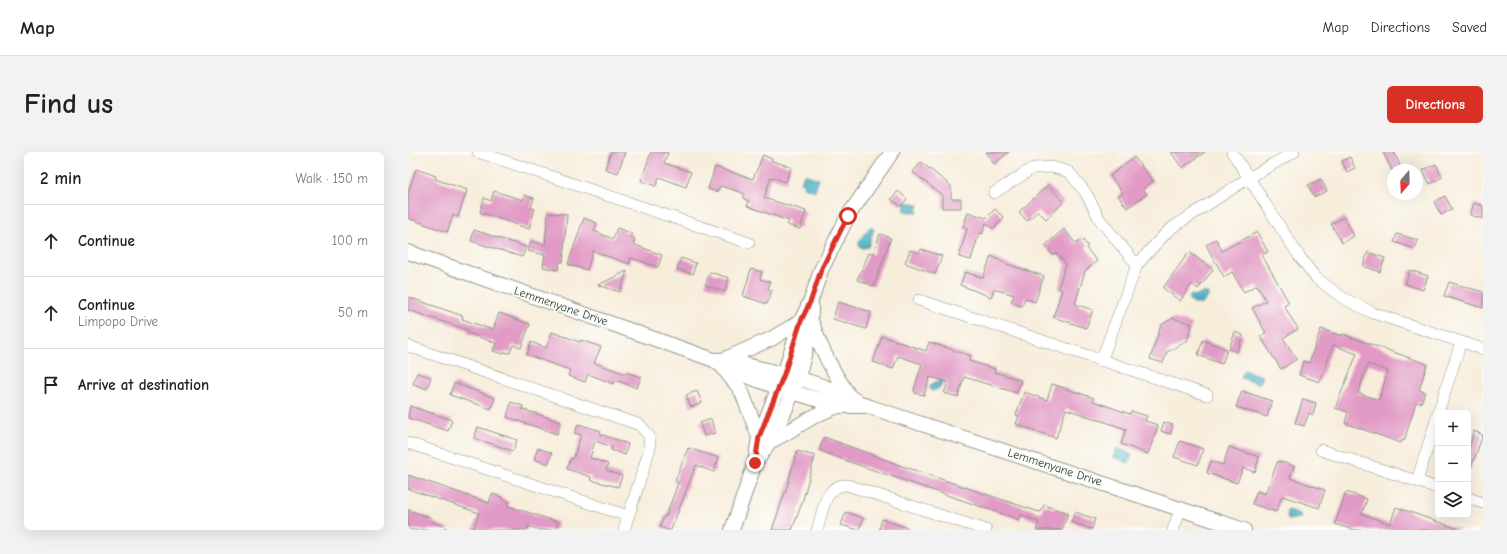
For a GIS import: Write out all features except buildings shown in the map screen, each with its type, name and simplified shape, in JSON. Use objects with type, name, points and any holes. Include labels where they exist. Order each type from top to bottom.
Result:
[{"type":"street","points":[[478,152],[749,243]]},
{"type":"street","points":[[732,530],[755,463],[790,376],[821,270],[848,216],[892,152]]},
{"type":"street","points":[[1232,152],[1247,179],[1299,256],[1316,278],[1343,298],[1373,313],[1483,349]]},
{"type":"street","points":[[1101,361],[1137,265],[1170,229],[1247,179],[1294,152]]},
{"type":"street","points":[[994,193],[1033,168],[1052,167],[1069,172],[1086,193],[1100,220],[1137,265]]},
{"type":"street","name":"Lemmenyane Drive","points":[[408,252],[721,362]]},
{"type":"street","points":[[920,300],[1206,395]]},
{"type":"street","points":[[721,362],[807,322]]},
{"type":"street","points":[[807,322],[837,378],[850,397]]},
{"type":"street","points":[[1439,410],[1461,342]]},
{"type":"street","points":[[409,349],[640,425],[649,436],[650,448],[624,530]]},
{"type":"street","points":[[721,362],[790,376],[850,397],[864,406]]},
{"type":"street","points":[[721,362],[785,390],[839,406]]},
{"type":"street","points":[[721,362],[742,390],[765,439]]},
{"type":"street","points":[[765,439],[788,433],[827,409],[839,406],[864,406]]},
{"type":"street","name":"Lemmenyane Drive","points":[[864,406],[1181,508],[1244,530]]},
{"type":"street","points":[[1417,481],[1435,424]]},
{"type":"street","points":[[408,444],[628,516]]},
{"type":"street","points":[[1321,450],[1435,487]]},
{"type":"street","points":[[817,530],[828,496],[835,487],[840,485],[986,530]]},
{"type":"street","points":[[1471,499],[1483,503]]},
{"type":"street","points":[[1173,530],[1181,508]]},
{"type":"water","points":[[804,174],[819,179],[815,191],[803,187],[804,183],[801,182]]},
{"type":"water","points":[[905,202],[919,204],[917,213],[904,211]]},
{"type":"water","points":[[870,227],[874,229],[868,247],[862,248],[859,245],[859,241]]},
{"type":"water","points":[[1204,292],[1208,294],[1208,297],[1202,304],[1196,304],[1189,300],[1190,295],[1197,296]]},
{"type":"water","points":[[1244,370],[1262,376],[1259,384],[1241,378]]},
{"type":"water","points":[[940,380],[943,382],[939,388],[933,391],[930,390],[930,385]]},
{"type":"water","points":[[1117,448],[1132,454],[1129,463],[1113,457]]},
{"type":"water","points":[[1288,510],[1300,514],[1301,518],[1288,520],[1286,512]]},
{"type":"route","points":[[755,463],[759,437],[784,374],[801,321],[811,300],[821,270],[848,216]]}]
